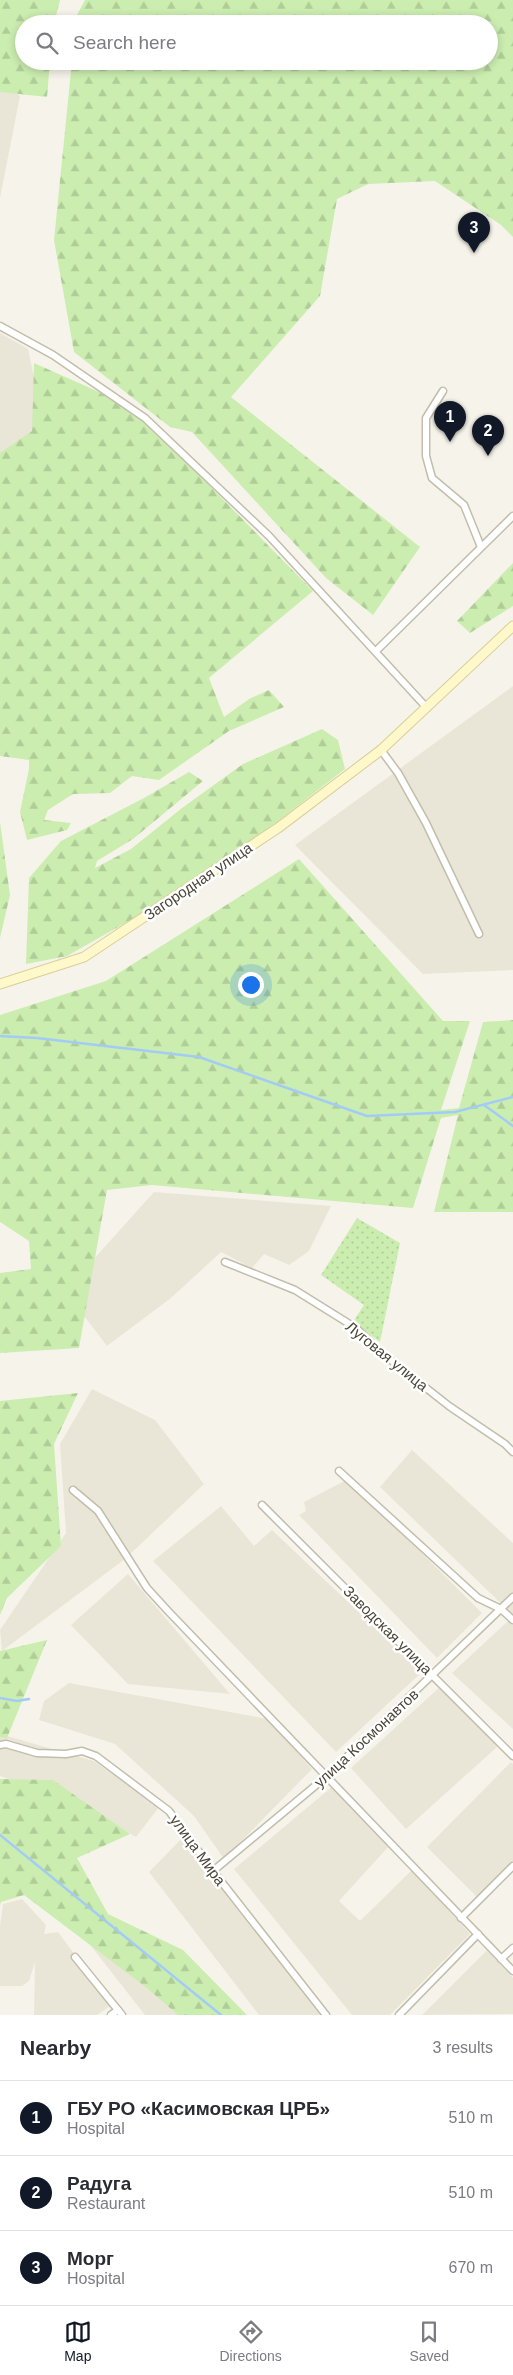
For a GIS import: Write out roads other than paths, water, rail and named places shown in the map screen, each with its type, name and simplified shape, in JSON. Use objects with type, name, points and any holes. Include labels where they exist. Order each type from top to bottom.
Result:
[{"type":"main road","name":"Загородная улица","points":[[0,984],[84,957],[278,828],[381,750],[428,708],[513,626]]},
{"type":"street","points":[[0,326],[53,355],[145,418],[268,536],[428,708]]},
{"type":"street","points":[[443,391],[426,418],[428,463],[432,478],[464,505],[481,547]]},
{"type":"street","points":[[376,652],[513,516]]},
{"type":"street","points":[[381,750],[398,773],[426,823],[479,934]]},
{"type":"street","name":"Луговая улица","points":[[225,1262],[295,1290],[356,1328],[383,1354],[513,1452]]},
{"type":"street","points":[[339,1471],[478,1598],[501,1609],[513,1620]]},
{"type":"street","points":[[73,1490],[98,1511],[147,1588],[513,1971]]},
{"type":"street","name":"Заводская улица","points":[[262,1505],[513,1756]]},
{"type":"street","name":"улица Космонавтов","points":[[213,1871],[327,1776],[513,1597]]},
{"type":"street","name":"улица Мира","points":[[0,1745],[6,1744],[37,1753],[66,1754],[82,1751],[96,1756],[169,1811],[213,1871],[326,2015]]},
{"type":"street","points":[[461,1918],[513,1866]]},
{"type":"street","points":[[399,2015],[478,1934]]},
{"type":"street","points":[[502,1959],[513,1948]]},
{"type":"street","points":[[75,1956],[120,2012],[110,2015]]},
{"type":"waterway","points":[[0,1036],[37,1038],[199,1057],[367,1116],[455,1112],[513,1097]]},
{"type":"waterway","points":[[484,1105],[513,1126]]},
{"type":"waterway","points":[[0,1698],[17,1701],[29,1699]]},
{"type":"waterway","points":[[0,1835],[221,2015]]},
{"type":"place","name":"Морг","points":[[474,253]]},
{"type":"place","name":"ГБУ РО «Касимовская ЦРБ»","points":[[450,442]]},
{"type":"place","name":"Радуга","points":[[488,456]]}]
